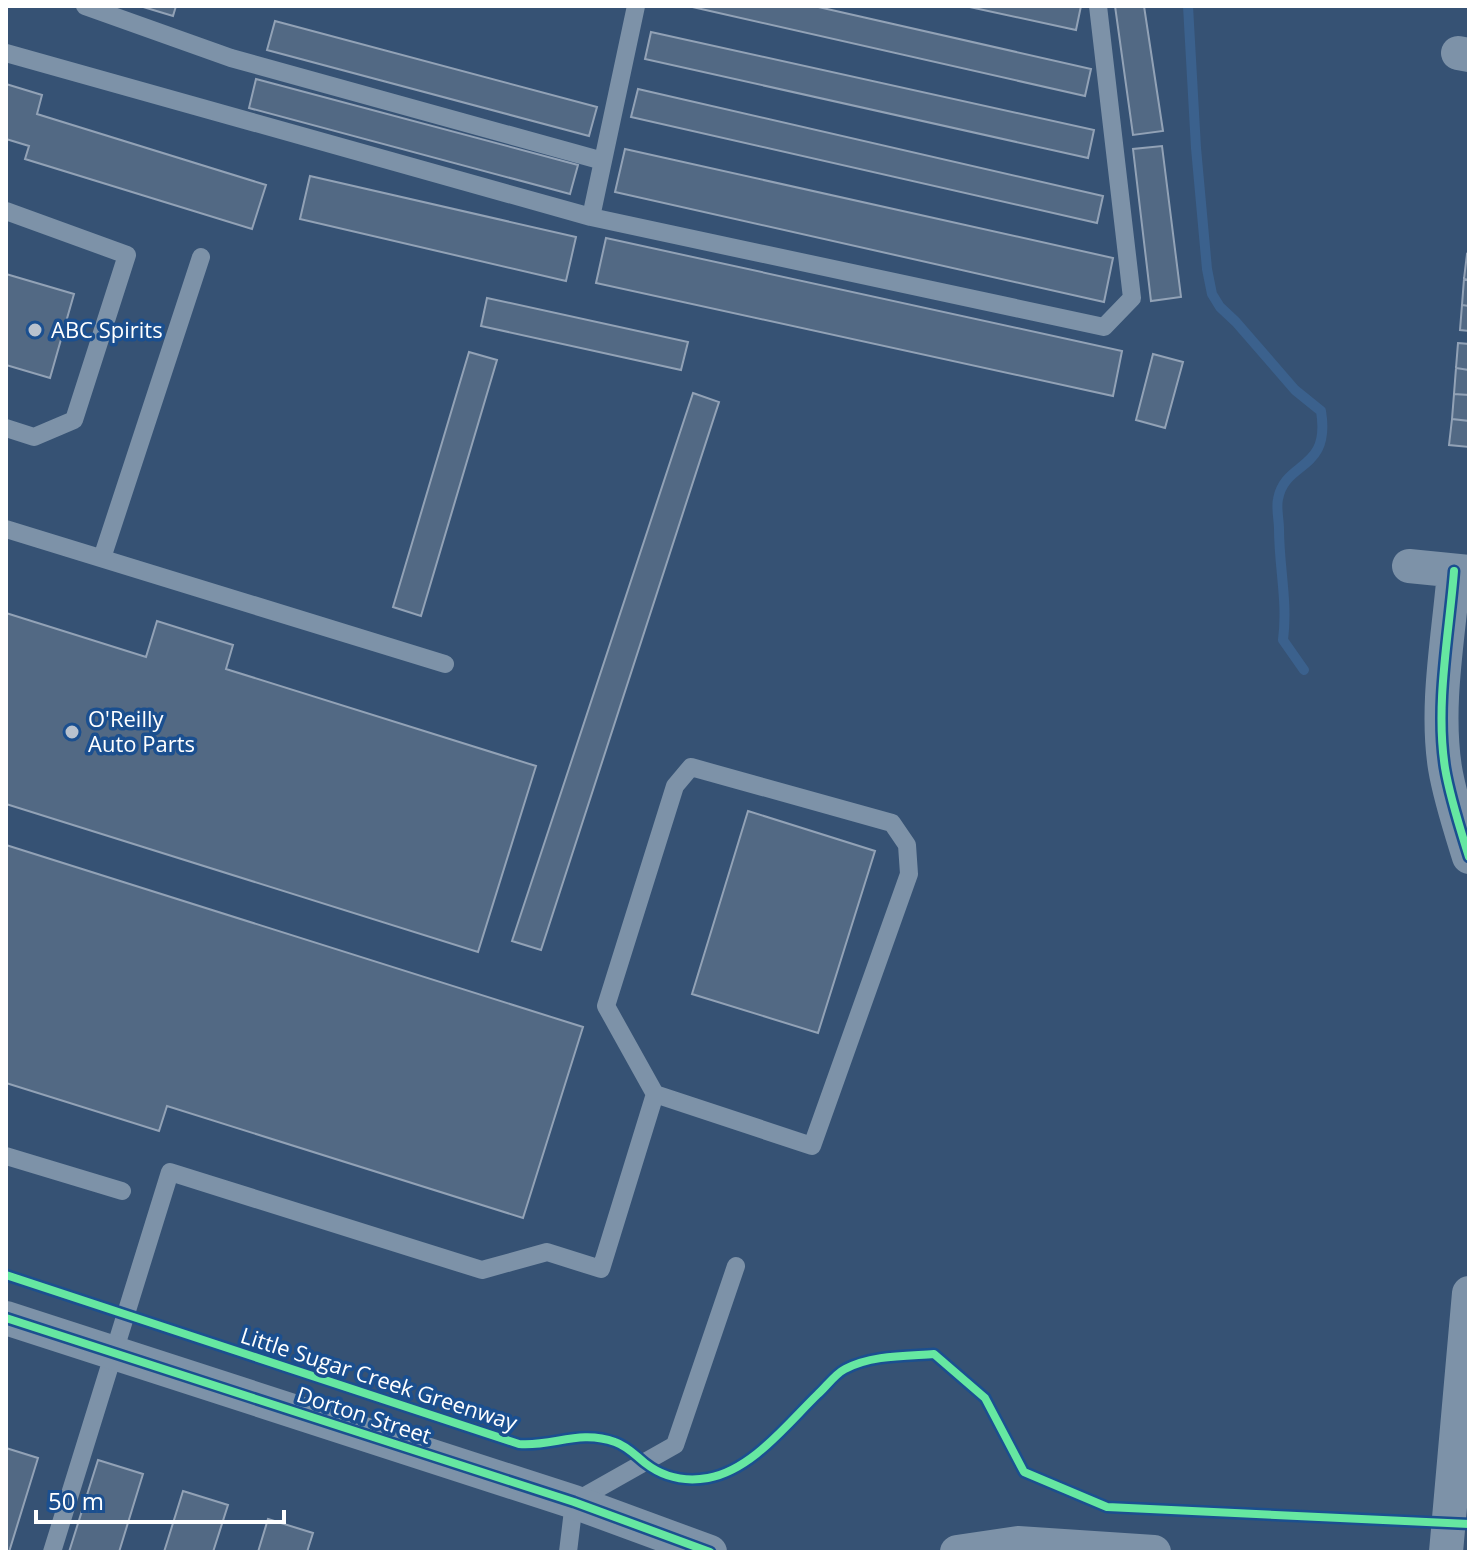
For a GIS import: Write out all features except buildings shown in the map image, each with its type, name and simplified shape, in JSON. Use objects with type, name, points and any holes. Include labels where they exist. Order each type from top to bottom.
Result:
[{"type":"street","points":[[1409,566],[1462,571],[1442,734],[1451,799],[1469,857]]},
{"type":"street","points":[[1446,1552],[1469,1293]]},
{"type":"street","name":"Dorton Street","points":[[6,1318],[574,1502],[710,1552]]},
{"type":"street","points":[[962,1552],[1018,1543],[1154,1552]]},
{"type":"lane","points":[[85,6],[231,58],[603,161]]},
{"type":"lane","points":[[591,217],[636,6]]},
{"type":"lane","points":[[6,53],[591,217],[1104,327],[1132,298],[1098,6]]},
{"type":"lane","points":[[6,211],[127,255],[74,420],[34,437],[6,428]]},
{"type":"lane","points":[[102,558],[201,257]]},
{"type":"lane","points":[[6,529],[445,664]]},
{"type":"lane","points":[[52,1552],[170,1172],[482,1270],[547,1252],[601,1269],[655,1094],[606,1006],[675,786],[691,767],[892,823],[907,845],[909,874],[812,1146],[655,1094]]},
{"type":"lane","points":[[6,1156],[122,1191]]},
{"type":"lane","points":[[568,1552],[574,1502],[675,1445],[736,1266]]},
{"type":"waterway","points":[[1188,6],[1196,148],[1212,294],[1220,307],[1295,390],[1321,411],[1319,445],[1314,455],[1289,477],[1277,503],[1284,598],[1283,640],[1304,670]]},
{"type":"cycle path","points":[[1454,571],[1442,694],[1442,744],[1450,790],[1469,857]]},
{"type":"cycle path","name":"Little Sugar Creek Greenway","points":[[6,1275],[519,1444],[602,1438],[627,1448],[659,1472],[683,1479],[708,1478],[724,1473],[754,1456],[834,1377],[855,1364],[934,1354],[985,1398],[1024,1472],[1107,1507],[1469,1524]]},
{"type":"cycle path","points":[[6,1318],[574,1502],[710,1552]]},
{"type":"place","name":"ABC Spirits","points":[[35,330]]},
{"type":"place","name":"O'Reilly Auto Parts","points":[[72,732]]}]
